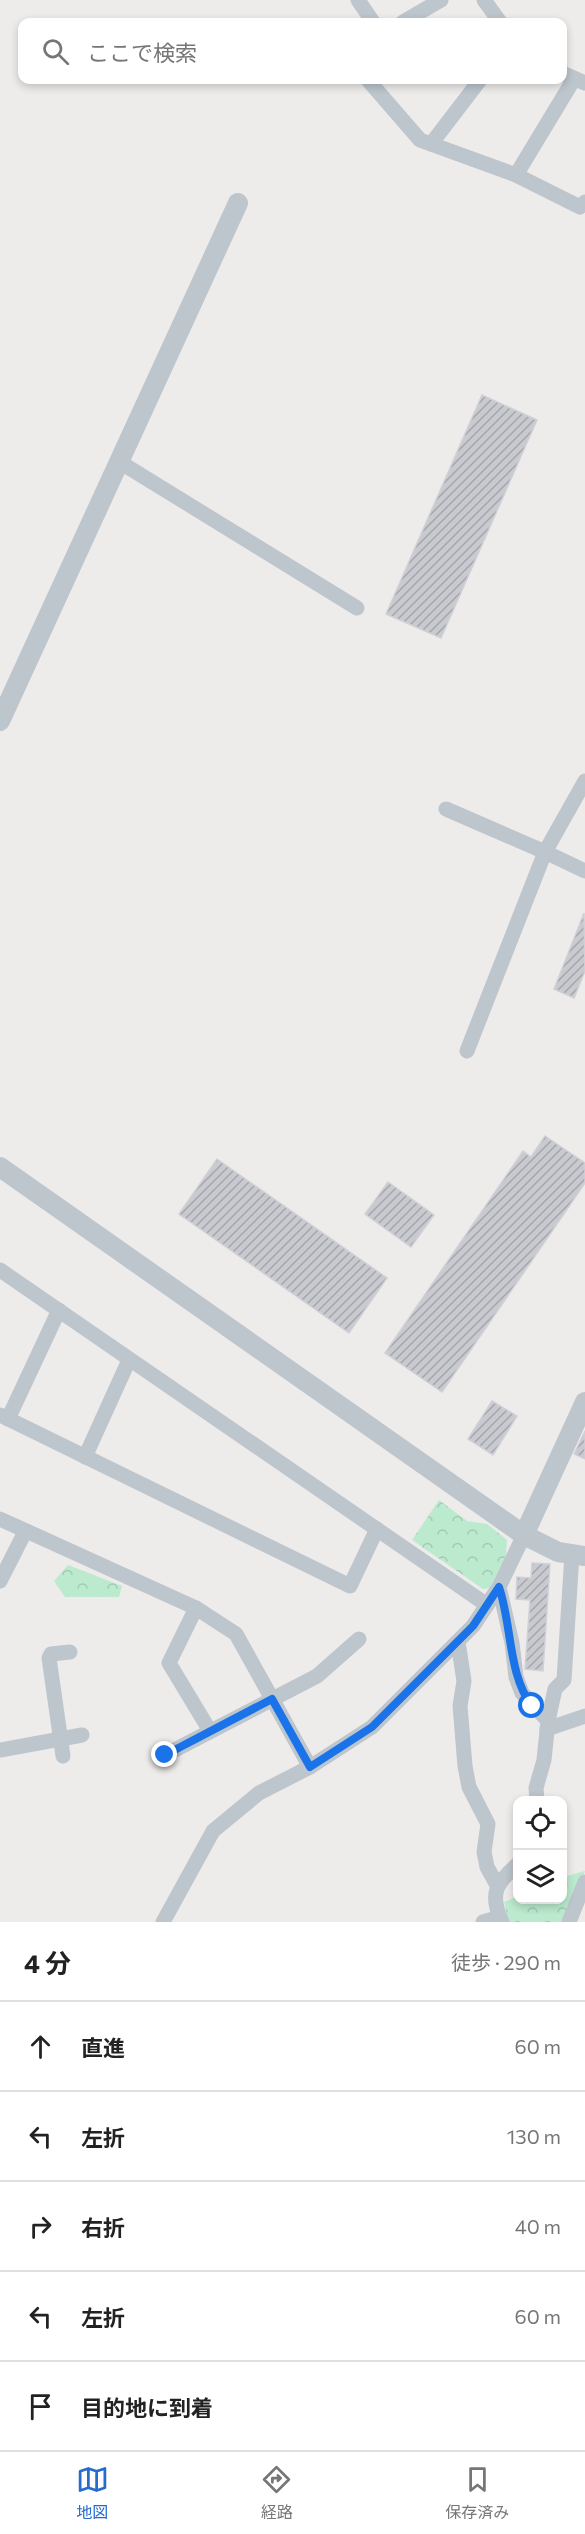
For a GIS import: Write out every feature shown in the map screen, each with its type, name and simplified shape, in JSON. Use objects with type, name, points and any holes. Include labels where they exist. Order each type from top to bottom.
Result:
[{"type":"street","points":[[358,0],[370,18]]},
{"type":"street","points":[[410,18],[441,0]]},
{"type":"street","points":[[484,0],[497,18]]},
{"type":"street","points":[[516,175],[574,78]]},
{"type":"street","points":[[371,84],[420,140],[516,175],[580,207],[585,202]]},
{"type":"street","points":[[431,144],[477,84]]},
{"type":"street","points":[[0,721],[238,203]]},
{"type":"street","points":[[118,460],[357,608]]},
{"type":"street","points":[[467,1051],[545,852],[585,781]]},
{"type":"street","points":[[446,809],[585,871]]},
{"type":"street","points":[[0,1167],[524,1535],[558,1552],[579,1555],[564,1680],[555,1689],[544,1760],[536,1788],[537,1796]]},
{"type":"street","points":[[0,1270],[487,1605]]},
{"type":"street","points":[[59,1310],[4,1417],[350,1586],[377,1529]]},
{"type":"street","points":[[85,1457],[129,1360]]},
{"type":"street","points":[[163,1922],[213,1831],[260,1793],[310,1767],[372,1727],[473,1626],[499,1587],[585,1402]]},
{"type":"street","points":[[0,1520],[196,1608],[236,1634],[310,1767]]},
{"type":"street","points":[[0,1581],[25,1532]]},
{"type":"street","points":[[499,1587],[512,1643],[516,1677],[522,1694],[548,1725]]},
{"type":"street","points":[[196,1608],[169,1663],[210,1731]]},
{"type":"street","points":[[165,1755],[317,1676],[359,1639]]},
{"type":"street","points":[[458,1642],[464,1681],[460,1706],[465,1766],[470,1787],[488,1824],[484,1852],[487,1867],[497,1885]]},
{"type":"street","points":[[63,1756],[49,1658],[51,1654],[70,1652]]},
{"type":"street","points":[[548,1725],[585,1716]]},
{"type":"street","points":[[0,1750],[82,1735]]},
{"type":"street","points":[[483,1922],[501,1919],[495,1897],[497,1885],[502,1877],[513,1868]]},
{"type":"street","points":[[569,1922],[584,1889]]},
{"type":"green space","points":[[439,1500],[467,1521],[487,1524],[507,1540],[506,1555],[490,1588],[483,1589],[412,1540]]},
{"type":"green space","points":[[68,1565],[122,1586],[119,1597],[65,1597],[54,1581]]},
{"type":"green space","points":[[585,1871],[565,1922],[509,1922],[504,1902],[513,1899],[513,1904],[567,1904],[567,1876]]},
{"type":"building","points":[[482,395],[537,420],[441,638],[386,614]]},
{"type":"building","points":[[584,913],[585,971],[574,998],[554,989]]},
{"type":"building","points":[[545,1136],[585,1163],[585,1183],[442,1392],[385,1353],[523,1151],[531,1157]]},
{"type":"building","points":[[217,1159],[387,1278],[349,1333],[179,1214]]},
{"type":"building","points":[[388,1182],[434,1215],[411,1247],[365,1214]]},
{"type":"building","points":[[492,1401],[517,1416],[493,1455],[468,1439]]},
{"type":"building","points":[[585,1431],[585,1459],[574,1454]]},
{"type":"building","points":[[532,1563],[550,1564],[543,1671],[525,1669],[530,1600],[516,1599],[517,1577],[531,1578]]},
{"type":"route","points":[[165,1755],[272,1699],[310,1767],[372,1727],[473,1626],[499,1587],[512,1643],[516,1677],[522,1694],[532,1706]]}]
